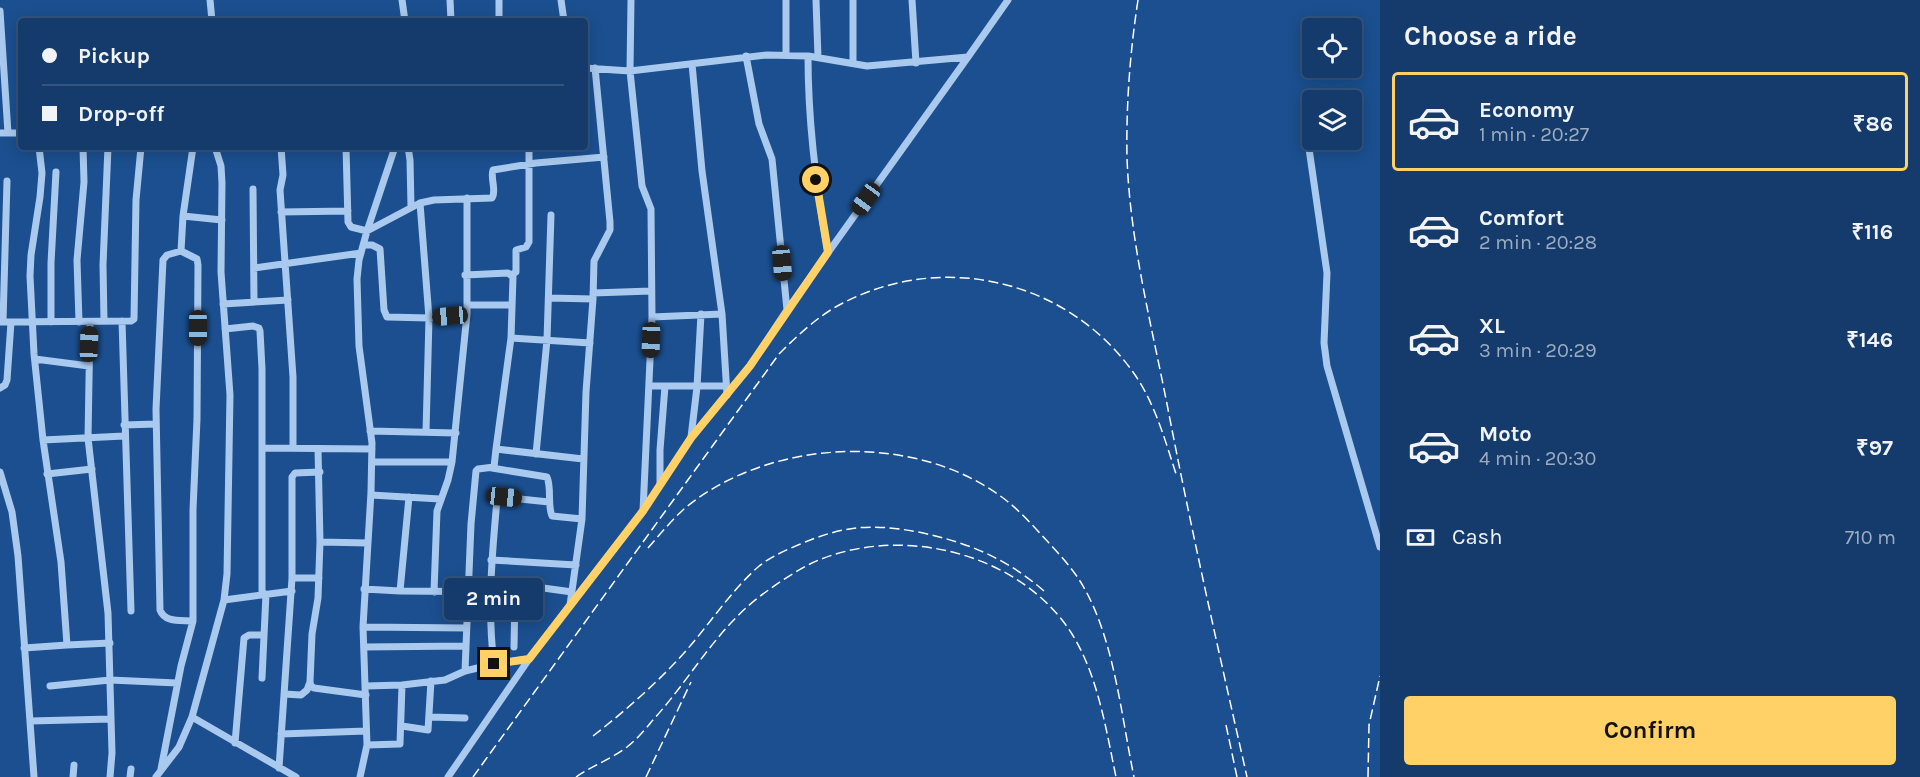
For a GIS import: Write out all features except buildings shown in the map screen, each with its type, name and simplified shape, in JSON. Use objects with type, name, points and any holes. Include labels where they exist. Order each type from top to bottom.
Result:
[{"type":"street","points":[[210,0],[212,18]]},
{"type":"street","points":[[402,0],[405,18]]},
{"type":"street","points":[[450,0],[451,18]]},
{"type":"street","points":[[499,0],[500,18]]},
{"type":"street","points":[[561,0],[564,18]]},
{"type":"street","points":[[631,0],[630,71],[642,186],[651,209],[652,317],[643,511]]},
{"type":"street","points":[[786,0],[786,55]]},
{"type":"street","points":[[816,0],[818,57]]},
{"type":"street","points":[[853,0],[853,63]]},
{"type":"street","points":[[912,0],[916,63]]},
{"type":"street","points":[[448,777],[529,659],[643,511],[691,438],[750,366],[787,310],[1008,0]]},
{"type":"street","points":[[0,11],[4,133]]},
{"type":"street","points":[[746,56],[759,124],[772,159],[787,310]]},
{"type":"street","points":[[588,68],[630,71],[746,56],[808,56],[867,66],[968,57]]},
{"type":"street","points":[[808,56],[811,131],[820,210],[828,252]]},
{"type":"street","points":[[692,64],[702,171],[726,351],[727,395]]},
{"type":"street","points":[[570,605],[582,519],[594,261],[610,230],[595,68]]},
{"type":"street","points":[[39,150],[41,189],[30,276],[43,440],[61,562],[67,645]]},
{"type":"street","points":[[79,322],[77,260],[84,182],[83,150]]},
{"type":"street","points":[[104,321],[103,266],[108,150]]},
{"type":"street","points":[[5,322],[90,322],[134,319],[136,314],[136,200],[141,150]]},
{"type":"street","points":[[181,252],[183,216],[193,150]]},
{"type":"street","points":[[158,774],[179,747],[192,717],[224,600],[227,574],[230,395],[221,272],[222,183],[216,150]]},
{"type":"street","points":[[281,150],[283,175],[280,190],[281,212],[293,377],[293,448]]},
{"type":"street","points":[[346,150],[349,225],[367,231],[420,203],[467,198],[489,199],[494,196],[492,174],[494,170],[529,164],[604,157]]},
{"type":"street","points":[[360,777],[367,745],[363,627],[372,449],[358,346],[357,279],[367,231],[394,150]]},
{"type":"street","points":[[408,150],[411,207]]},
{"type":"street","points":[[465,275],[516,272],[516,250],[526,247],[528,242],[529,150]]},
{"type":"street","points":[[1309,150],[1327,273],[1324,343],[1327,366],[1380,547]]},
{"type":"street","points":[[51,322],[51,263],[56,172]]},
{"type":"street","points":[[0,388],[7,380],[5,322],[7,180]]},
{"type":"street","points":[[253,189],[255,302]]},
{"type":"street","points":[[434,592],[435,525],[440,499],[452,462],[467,314],[465,275],[467,198]]},
{"type":"street","points":[[420,203],[429,318],[426,432]]},
{"type":"street","points":[[281,212],[348,211]]},
{"type":"street","points":[[536,454],[547,340],[551,215]]},
{"type":"street","points":[[183,216],[222,220]]},
{"type":"street","points":[[364,244],[377,246],[381,253],[384,310],[387,317],[429,318],[467,314]]},
{"type":"street","points":[[158,774],[193,621],[198,265],[196,259],[181,252],[167,255],[163,260],[156,424],[160,610],[169,619],[193,621]]},
{"type":"street","points":[[254,267],[361,253]]},
{"type":"street","points":[[492,468],[495,464],[511,338],[513,278],[511,274]]},
{"type":"street","points":[[549,298],[651,291]]},
{"type":"street","points":[[223,304],[288,300]]},
{"type":"street","points":[[467,305],[512,305]]},
{"type":"street","points":[[691,438],[697,387],[701,314]]},
{"type":"street","points":[[652,317],[722,314]]},
{"type":"street","points":[[122,321],[130,611]]},
{"type":"street","points":[[90,322],[88,438],[110,643],[112,753],[110,777]]},
{"type":"street","points":[[225,329],[253,326],[259,328],[260,331],[264,594],[262,678]]},
{"type":"street","points":[[511,338],[590,343]]},
{"type":"street","points":[[35,359],[89,366]]},
{"type":"street","points":[[649,386],[726,386]]},
{"type":"street","points":[[660,484],[665,386]]},
{"type":"street","points":[[124,425],[156,424]]},
{"type":"street","points":[[370,431],[456,433]]},
{"type":"street","points":[[43,440],[124,436]]},
{"type":"street","points":[[262,448],[372,449]]},
{"type":"street","points":[[284,694],[301,695],[307,690],[310,682],[312,634],[319,578],[320,472],[318,449]]},
{"type":"street","points":[[496,449],[583,459]]},
{"type":"street","points":[[372,462],[452,462]]},
{"type":"street","points":[[465,671],[471,524],[475,476],[478,469],[492,468],[547,477],[552,516],[582,519]]},
{"type":"street","points":[[48,474],[92,469]]},
{"type":"street","points":[[0,472],[12,512],[22,593],[34,777]]},
{"type":"street","points":[[279,768],[292,578],[292,477],[296,473],[320,472]]},
{"type":"street","points":[[371,495],[440,499]]},
{"type":"street","points":[[400,591],[409,497]]},
{"type":"street","points":[[494,664],[491,560],[498,498],[549,502]]},
{"type":"street","points":[[320,542],[368,543]]},
{"type":"street","points":[[491,560],[576,565]]},
{"type":"street","points":[[292,578],[319,578]]},
{"type":"street","points":[[364,589],[515,592],[528,595],[532,588],[536,587],[572,592]]},
{"type":"street","points":[[224,600],[291,591]]},
{"type":"street","points":[[514,647],[515,592]]},
{"type":"street","points":[[363,627],[466,628]]},
{"type":"street","points":[[235,743],[244,638],[249,635],[264,635]]},
{"type":"street","points":[[24,648],[110,643]]},
{"type":"street","points":[[364,646],[466,646]]},
{"type":"street","points":[[366,686],[445,680],[465,671],[529,659]]},
{"type":"street","points":[[50,686],[110,681],[177,683]]},
{"type":"street","points":[[402,726],[426,730],[430,728],[430,681]]},
{"type":"street","points":[[310,682],[314,688],[366,695]]},
{"type":"street","points":[[367,745],[400,744],[402,685]]},
{"type":"street","points":[[192,717],[296,777]]},
{"type":"street","points":[[430,717],[465,718]]},
{"type":"street","points":[[30,721],[111,719]]},
{"type":"street","points":[[281,734],[366,731]]},
{"type":"street","points":[[73,777],[74,765]]},
{"type":"railway","points":[[1138,0],[1127,118],[1127,158],[1132,220],[1142,282],[1186,498],[1247,777]]},
{"type":"railway","points":[[473,777],[779,354],[817,319],[843,303],[881,287],[921,279],[961,278],[1001,284],[1039,296],[1074,315],[1106,340],[1133,372],[1153,409],[1177,477]]},
{"type":"railway","points":[[648,548],[685,508],[720,484],[760,467],[802,456],[845,452],[889,454],[931,463],[971,478],[1007,501],[1034,527],[1073,571],[1092,602],[1109,650],[1134,777]]},
{"type":"railway","points":[[593,736],[640,697],[673,664],[738,587],[758,567],[782,552],[829,534],[871,527],[901,529],[936,536],[969,546],[1000,560],[1044,591]]},
{"type":"railway","points":[[576,777],[621,751],[637,738],[729,625],[759,597],[812,563],[846,551],[882,546],[919,546],[955,553],[990,565],[1022,583],[1049,606],[1072,634],[1088,667],[1105,722],[1116,777]]},
{"type":"railway","points":[[1368,777],[1369,725],[1380,676]]},
{"type":"railway","points":[[646,777],[691,682]]},
{"type":"railway","points":[[1226,725],[1237,777]]},
{"type":"route","points":[[494,664],[529,659],[550,634],[564,612],[643,511],[691,438],[750,366],[828,252],[816,180]]}]
